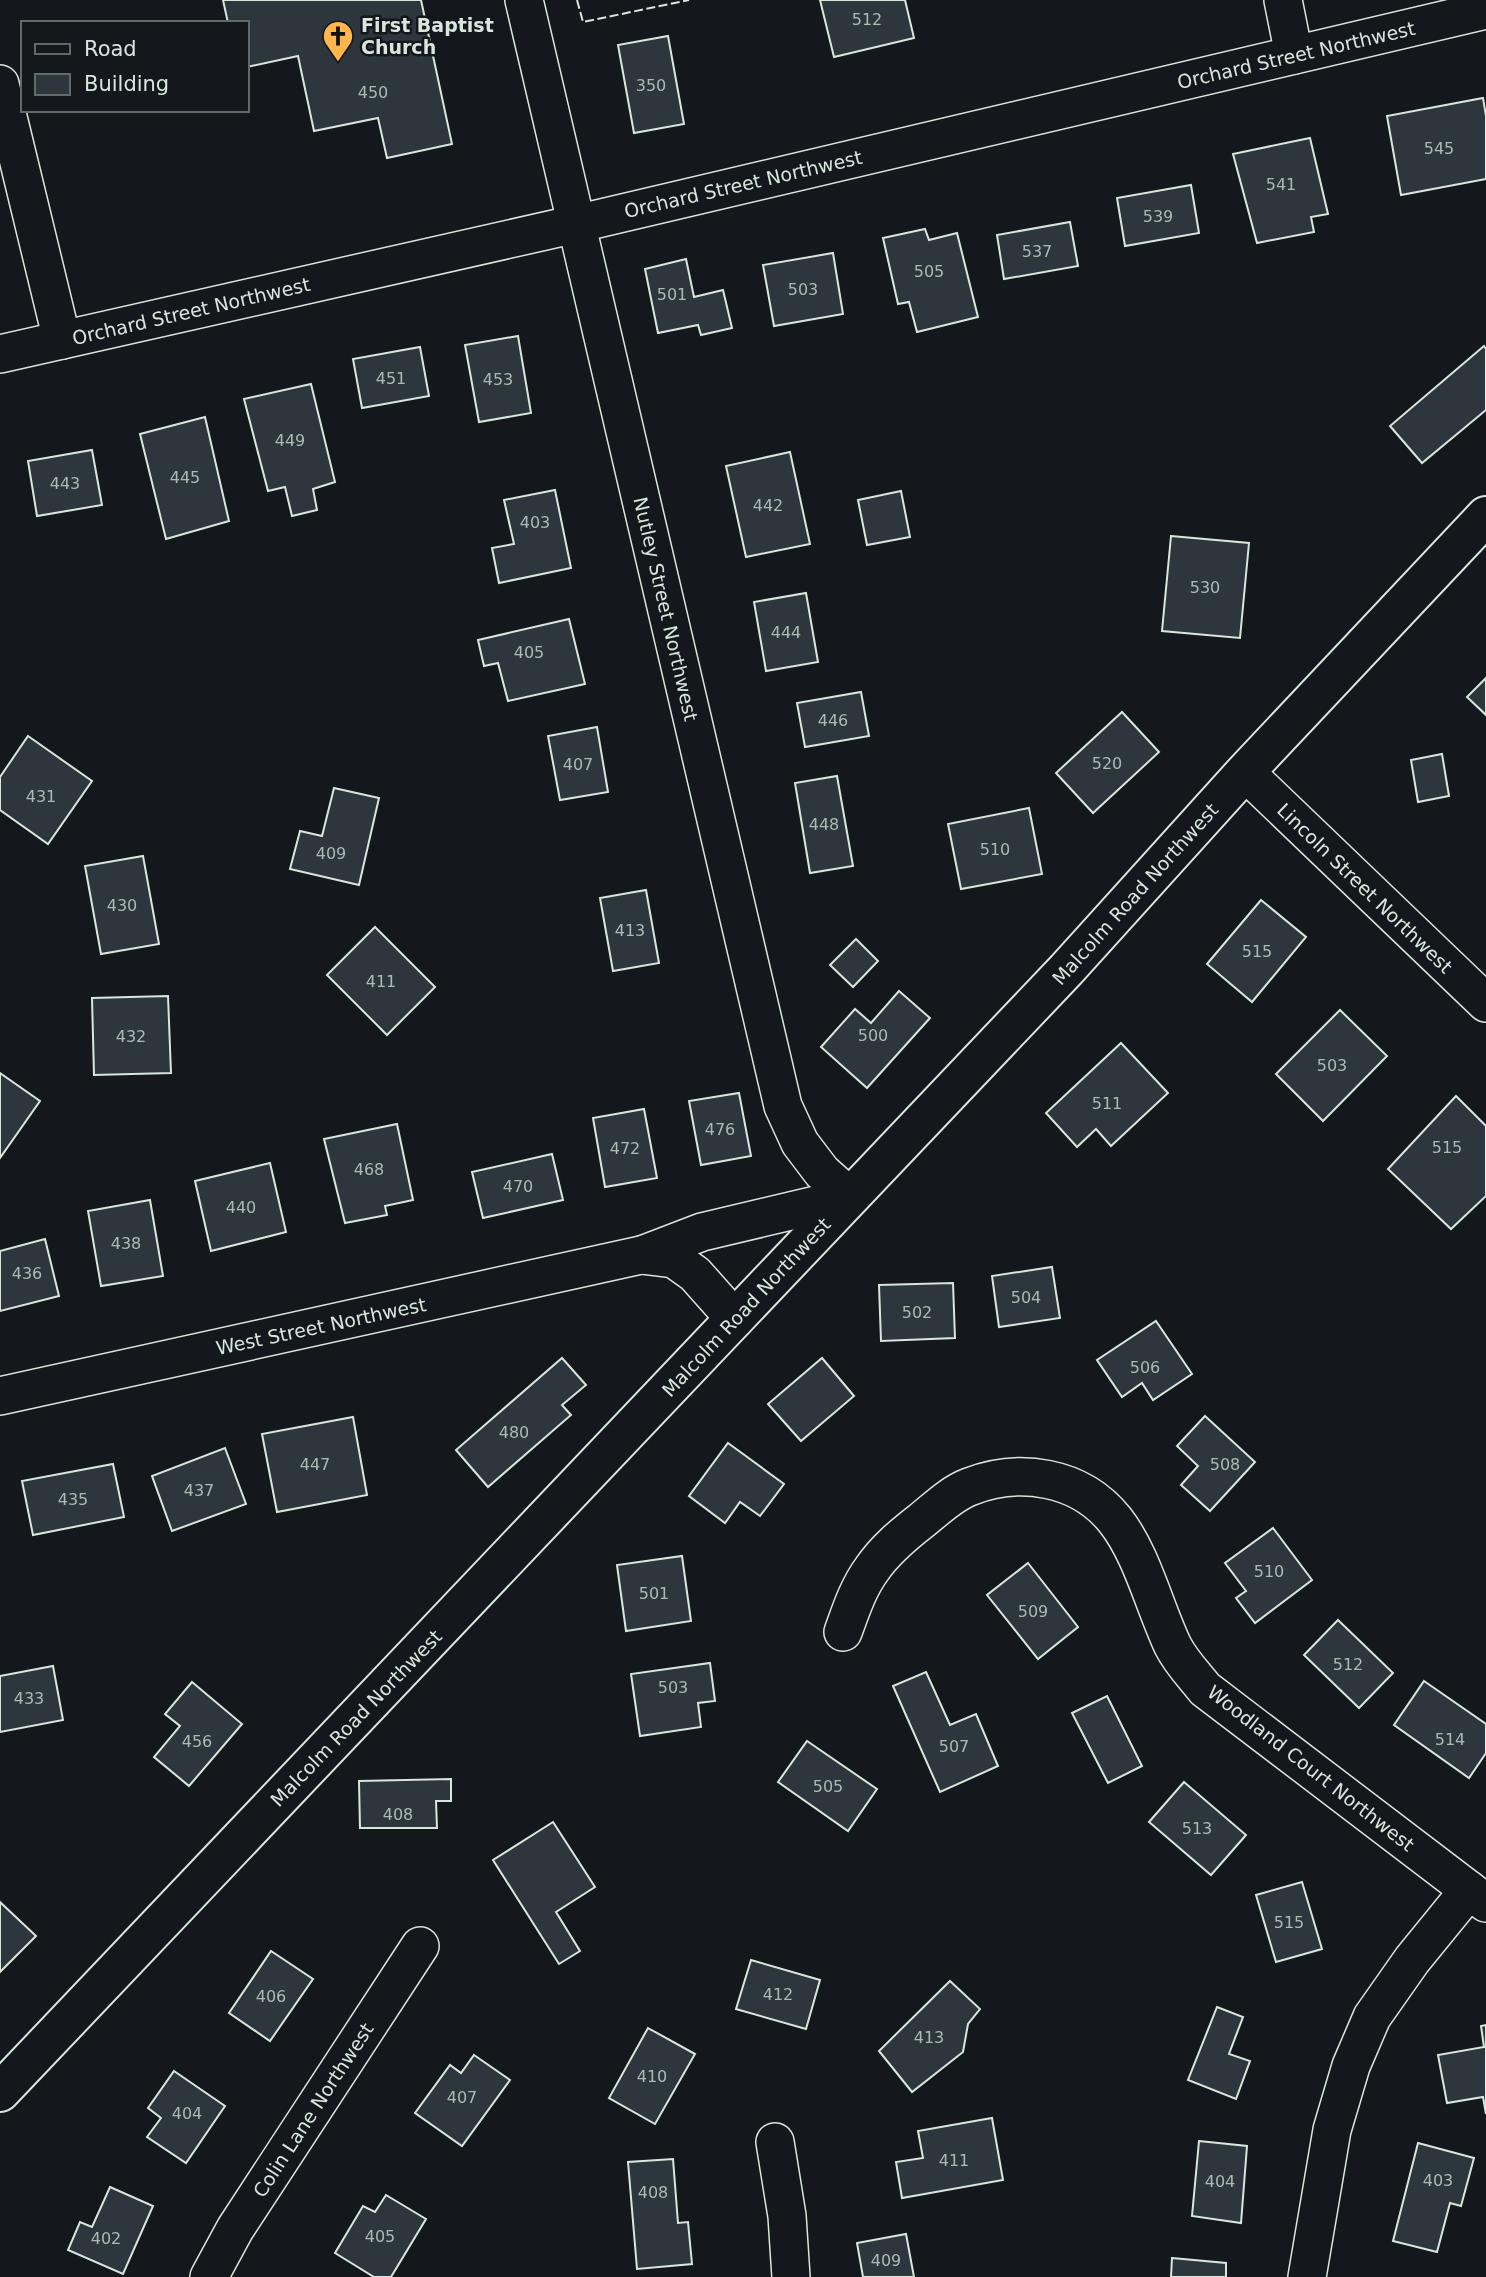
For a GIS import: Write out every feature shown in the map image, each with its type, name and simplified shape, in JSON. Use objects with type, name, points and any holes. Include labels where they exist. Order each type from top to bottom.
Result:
[{"type":"main road","name":"Malcolm Road Northwest","points":[[0,2092],[1066,970],[1245,772],[1486,516]]},
{"type":"street","name":"Nutley Street Northwest","points":[[524,0],[783,1106],[800,1143],[822,1172],[850,1197]]},
{"type":"street","points":[[1283,0],[1294,55]]},
{"type":"street","name":"Orchard Street Northwest","points":[[0,354],[576,224],[1486,10]]},
{"type":"street","points":[[0,84],[62,340]]},
{"type":"street","name":"Lincoln Street Northwest","points":[[1245,772],[1486,1003]]},
{"type":"street","name":"West Street Northwest","points":[[0,1396],[641,1255],[702,1232],[850,1197]]},
{"type":"street","name":"West Street Northwest","points":[[641,1255],[674,1259],[695,1274],[735,1319]]},
{"type":"street","name":"Woodland Court Northwest","points":[[843,1632],[857,1596],[872,1569],[897,1539],[956,1494],[968,1487],[999,1478],[1033,1476],[1063,1483],[1090,1497],[1114,1519],[1131,1547],[1174,1647],[1205,1689],[1478,1896]]},
{"type":"street","points":[[1307,2277],[1332,2130],[1351,2066],[1372,2017],[1412,1960],[1478,1896]]},
{"type":"street","name":"Colin Lane Northwest","points":[[209,2277],[235,2229],[420,1946]]},
{"type":"street","points":[[775,2142],[787,2216],[791,2277]]},
{"type":"building","points":[[223,0],[421,0],[452,144],[387,158],[378,118],[314,131],[298,56],[248,67],[248,21],[228,21]]},
{"type":"building","points":[[820,0],[905,0],[914,38],[834,57]]},
{"type":"building","points":[[668,36],[684,124],[634,133],[618,45]]},
{"type":"building","points":[[1483,98],[1486,116],[1486,179],[1401,195],[1387,116]]},
{"type":"building","points":[[1310,138],[1328,214],[1311,217],[1314,232],[1257,243],[1233,154]]},
{"type":"building","points":[[1191,185],[1199,233],[1125,246],[1117,198]]},
{"type":"building","points":[[1070,222],[1078,266],[1004,279],[997,235]]},
{"type":"building","points":[[925,229],[929,240],[957,233],[978,317],[917,332],[909,302],[898,304],[883,238]]},
{"type":"building","points":[[833,253],[843,314],[774,326],[763,265]]},
{"type":"building","points":[[686,259],[694,297],[723,290],[732,328],[701,335],[698,325],[658,333],[645,269]]},
{"type":"building","points":[[518,336],[531,413],[479,422],[465,345]]},
{"type":"building","points":[[1484,346],[1486,410],[1422,463],[1390,426]]},
{"type":"building","points":[[420,347],[429,396],[362,408],[353,359]]},
{"type":"building","points":[[311,384],[335,482],[313,489],[317,510],[292,516],[285,487],[268,491],[244,399]]},
{"type":"building","points":[[205,417],[229,521],[166,539],[140,434]]},
{"type":"building","points":[[92,450],[102,505],[37,516],[28,461]]},
{"type":"building","points":[[790,452],[810,544],[746,557],[726,466]]},
{"type":"building","points":[[555,490],[571,568],[499,583],[492,548],[514,544],[504,500]]},
{"type":"building","points":[[901,491],[910,537],[867,545],[858,500]]},
{"type":"building","points":[[1171,536],[1249,543],[1240,638],[1162,631]]},
{"type":"building","points":[[806,593],[818,662],[766,671],[754,602]]},
{"type":"building","points":[[569,619],[585,684],[508,701],[498,663],[484,666],[478,640]]},
{"type":"building","points":[[1486,678],[1486,715],[1467,697]]},
{"type":"building","points":[[861,692],[869,736],[805,747],[797,703]]},
{"type":"building","points":[[1122,712],[1159,752],[1093,813],[1056,773]]},
{"type":"building","points":[[597,727],[608,792],[560,800],[548,736]]},
{"type":"building","points":[[28,736],[92,781],[48,844],[0,810],[0,777]]},
{"type":"building","points":[[1442,754],[1449,796],[1418,802],[1411,760]]},
{"type":"building","points":[[837,776],[853,866],[810,873],[795,783]]},
{"type":"building","points":[[334,788],[379,798],[359,885],[290,869],[300,831],[322,836]]},
{"type":"building","points":[[1029,808],[1042,874],[961,889],[948,824]]},
{"type":"building","points":[[143,856],[159,944],[101,954],[85,866]]},
{"type":"building","points":[[646,890],[659,963],[613,971],[600,898]]},
{"type":"building","points":[[1261,900],[1306,937],[1252,1002],[1207,964]]},
{"type":"building","points":[[375,927],[435,987],[387,1035],[327,975]]},
{"type":"building","points":[[856,939],[878,961],[853,987],[830,965]]},
{"type":"building","points":[[899,991],[930,1018],[867,1088],[821,1047],[855,1009],[871,1023]]},
{"type":"building","points":[[168,996],[171,1073],[94,1075],[92,998]]},
{"type":"building","points":[[1340,1010],[1387,1056],[1323,1121],[1276,1074]]},
{"type":"building","points":[[1121,1043],[1168,1093],[1111,1146],[1096,1129],[1077,1147],[1046,1113]]},
{"type":"building","points":[[0,1073],[40,1101],[0,1158]]},
{"type":"building","points":[[739,1093],[751,1156],[701,1165],[689,1101]]},
{"type":"building","points":[[1456,1096],[1486,1126],[1486,1196],[1451,1229],[1388,1169]]},
{"type":"building","points":[[644,1109],[657,1178],[605,1187],[593,1118]]},
{"type":"building","points":[[397,1124],[413,1200],[385,1206],[387,1215],[345,1223],[324,1139]]},
{"type":"building","points":[[552,1154],[563,1200],[483,1218],[472,1172]]},
{"type":"building","points":[[270,1163],[286,1232],[211,1251],[195,1181]]},
{"type":"building","points":[[150,1200],[163,1276],[101,1286],[88,1211]]},
{"type":"building","points":[[45,1239],[59,1296],[0,1311],[0,1251]]},
{"type":"building","points":[[1052,1267],[1060,1318],[999,1327],[992,1276]]},
{"type":"building","points":[[953,1283],[955,1338],[881,1341],[879,1285]]},
{"type":"building","points":[[1156,1321],[1192,1374],[1153,1400],[1142,1383],[1122,1397],[1097,1360]]},
{"type":"building","points":[[562,1358],[586,1385],[562,1405],[571,1415],[488,1487],[456,1450]]},
{"type":"building","points":[[822,1358],[854,1396],[801,1441],[768,1404]]},
{"type":"building","points":[[1205,1416],[1255,1462],[1210,1511],[1181,1485],[1198,1466],[1177,1446]]},
{"type":"building","points":[[353,1417],[367,1495],[277,1512],[262,1434]]},
{"type":"building","points":[[728,1443],[784,1484],[760,1516],[740,1502],[725,1523],[689,1496]]},
{"type":"building","points":[[225,1448],[246,1504],[172,1531],[152,1476]]},
{"type":"building","points":[[113,1464],[124,1517],[33,1535],[22,1481]]},
{"type":"building","points":[[1273,1528],[1312,1580],[1255,1623],[1236,1598],[1246,1591],[1225,1563]]},
{"type":"building","points":[[682,1556],[691,1621],[626,1631],[617,1565]]},
{"type":"building","points":[[1028,1563],[1078,1627],[1038,1659],[987,1595]]},
{"type":"building","points":[[1338,1620],[1393,1673],[1359,1708],[1304,1655]]},
{"type":"building","points":[[710,1663],[715,1701],[698,1703],[701,1727],[640,1736],[631,1674]]},
{"type":"building","points":[[53,1666],[63,1720],[0,1732],[0,1676]]},
{"type":"building","points":[[926,1672],[950,1725],[976,1714],[998,1766],[940,1792],[893,1686]]},
{"type":"building","points":[[1424,1681],[1486,1724],[1486,1753],[1469,1778],[1394,1725]]},
{"type":"building","points":[[192,1682],[242,1724],[189,1786],[154,1757],[180,1726],[165,1714]]},
{"type":"building","points":[[1107,1696],[1142,1766],[1108,1783],[1072,1713]]},
{"type":"building","points":[[807,1741],[877,1789],[848,1831],[778,1782]]},
{"type":"building","points":[[451,1779],[451,1801],[436,1801],[437,1828],[360,1828],[359,1781]]},
{"type":"building","points":[[1184,1782],[1246,1835],[1211,1875],[1149,1822]]},
{"type":"building","points":[[553,1822],[595,1887],[556,1912],[580,1951],[559,1964],[493,1860]]},
{"type":"building","points":[[1302,1882],[1322,1949],[1276,1962],[1256,1895]]},
{"type":"building","points":[[0,1902],[36,1936],[0,1972]]},
{"type":"building","points":[[271,1951],[313,1979],[270,2041],[229,2013]]},
{"type":"building","points":[[751,1960],[820,1980],[806,2029],[736,2009]]},
{"type":"building","points":[[950,1981],[980,2009],[968,2024],[963,2052],[912,2092],[879,2051]]},
{"type":"building","points":[[1217,2007],[1243,2017],[1229,2054],[1250,2061],[1236,2099],[1188,2080]]},
{"type":"building","points":[[1486,2025],[1486,2114],[1483,2097],[1447,2103],[1438,2055],[1484,2047],[1481,2026]]},
{"type":"building","points":[[648,2028],[695,2054],[655,2124],[609,2098]]},
{"type":"building","points":[[474,2055],[510,2080],[462,2146],[415,2113],[450,2065],[461,2073]]},
{"type":"building","points":[[174,2071],[225,2106],[186,2163],[147,2137],[161,2118],[148,2108]]},
{"type":"building","points":[[992,2118],[1003,2180],[902,2198],[896,2162],[923,2158],[918,2131]]},
{"type":"building","points":[[1199,2141],[1247,2146],[1241,2223],[1192,2216]]},
{"type":"building","points":[[1418,2143],[1474,2158],[1461,2206],[1450,2203],[1437,2252],[1393,2241]]},
{"type":"building","points":[[673,2159],[678,2223],[688,2222],[692,2264],[637,2269],[628,2162]]},
{"type":"building","points":[[110,2187],[153,2206],[123,2274],[68,2250],[80,2222],[92,2227]]},
{"type":"building","points":[[386,2195],[426,2219],[391,2277],[374,2277],[335,2253],[363,2206],[375,2212]]},
{"type":"building","points":[[906,2234],[914,2277],[863,2277],[857,2243]]},
{"type":"building","points":[[1172,2258],[1226,2263],[1226,2277],[1171,2277]]},
{"type":"fence","points":[[577,0],[583,22],[689,0]]},
{"type":"place","name":"First Baptist Church","points":[[338,63]]}]
